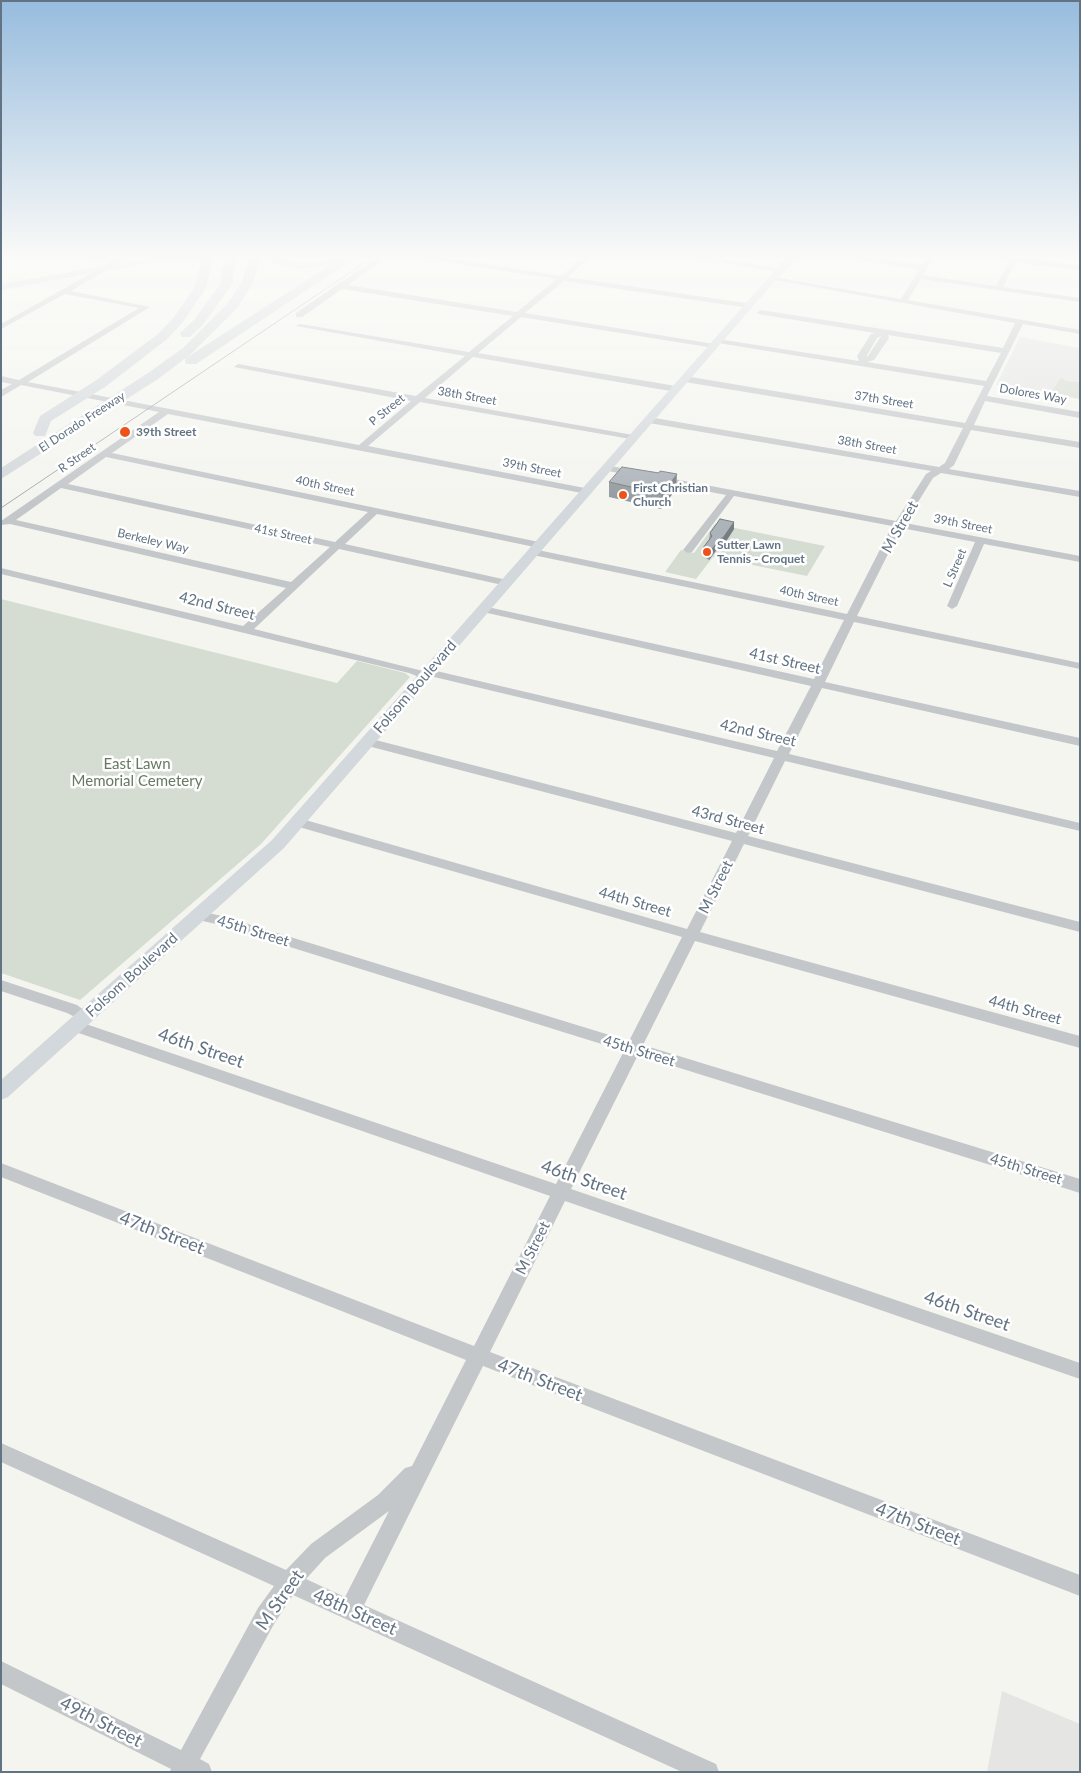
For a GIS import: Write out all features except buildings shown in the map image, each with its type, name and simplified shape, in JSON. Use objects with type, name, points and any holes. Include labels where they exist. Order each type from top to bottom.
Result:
[{"type":"highway","points":[[99,390],[161,338]]},
{"type":"highway","name":"El Dorado Freeway","points":[[9,453],[40,433],[74,406],[181,338]]},
{"type":"highway","name":"El Dorado Freeway","points":[[1,475],[126,396],[202,338]]},
{"type":"highway","points":[[126,396],[182,367],[227,338]]},
{"type":"main road","name":"Folsom Boulevard","points":[[1,1092],[263,859],[368,742],[722,338]]},
{"type":"street","points":[[1,394],[95,338]]},
{"type":"street","points":[[370,338],[676,389]]},
{"type":"street","name":"P Street","points":[[360,448],[494,338]]},
{"type":"street","points":[[674,338],[863,362],[989,384]]},
{"type":"street","points":[[863,362],[871,358],[885,338]]},
{"type":"street","points":[[922,338],[1005,351]]},
{"type":"street","name":"M Street","points":[[350,1610],[820,684],[898,525],[919,495],[929,476],[949,465],[1012,338]]},
{"type":"street","name":"38th Street","points":[[238,367],[633,438]]},
{"type":"street","name":"39th Street","points":[[1,379],[587,491]]},
{"type":"street","name":"37th Street","points":[[685,379],[1080,445]]},
{"type":"street","name":"Dolores Way","points":[[982,398],[1080,415]]},
{"type":"street","name":"R Street","points":[[5,523],[166,411]]},
{"type":"street","name":"38th Street","points":[[649,420],[1080,494]]},
{"type":"street","name":"40th Street","points":[[105,454],[374,511],[852,619],[1080,666]]},
{"type":"street","name":"39th Street","points":[[607,468],[1080,559]]},
{"type":"street","name":"41st Street","points":[[60,485],[507,583]]},
{"type":"street","points":[[688,550],[732,493]]},
{"type":"street","points":[[246,630],[374,511]]},
{"type":"street","name":"Berkeley Way","points":[[5,523],[293,586]]},
{"type":"street","name":"L Street","points":[[952,606],[980,540]]},
{"type":"street","name":"42nd Street","points":[[1,571],[426,674],[1080,827]]},
{"type":"street","name":"41st Street","points":[[483,609],[1080,742]]},
{"type":"street","name":"43rd Street","points":[[368,742],[1080,927]]},
{"type":"street","name":"44th Street","points":[[297,822],[692,935],[1080,1042]]},
{"type":"street","name":"45th Street","points":[[199,916],[217,919],[1080,1186]]},
{"type":"street","name":"46th Street","points":[[1,985],[72,1009],[80,1021],[561,1193],[1080,1371]]},
{"type":"street","name":"47th Street","points":[[1,1170],[478,1356],[1080,1586]]},
{"type":"street","name":"48th Street","points":[[1,1452],[708,1772]]},
{"type":"street","name":"M Street","points":[[189,1769],[266,1616],[289,1582],[318,1551],[385,1502],[423,1464]]},
{"type":"street","name":"49th Street","points":[[1,1672],[189,1769]]},
{"type":"shaded area","points":[[1020,338],[1080,348],[1080,382],[1066,381],[1061,377],[1050,394],[996,385]]},
{"type":"shaded area","points":[[1002,1691],[1080,1724],[1080,1772],[987,1772]]},
{"type":"green space","points":[[1061,377],[1066,381],[1080,382],[1080,399],[1050,394]]},
{"type":"green space","points":[[715,524],[825,546],[807,576],[713,557],[696,579],[665,572],[681,550],[694,553]]},
{"type":"green space","name":"East Lawn Memorial Cemetery","points":[[1,599],[337,683],[357,661],[405,673],[410,677],[261,844],[80,1000],[1,973]]},
{"type":"tram line","points":[[1,508],[253,338]]},
{"type":"place","name":"39th Street","points":[[125,432]]},
{"type":"place","name":"First Christian Church","points":[[623,495]]},
{"type":"place","name":"Sutter Lawn Tennis - Croquet","points":[[707,552]]}]
